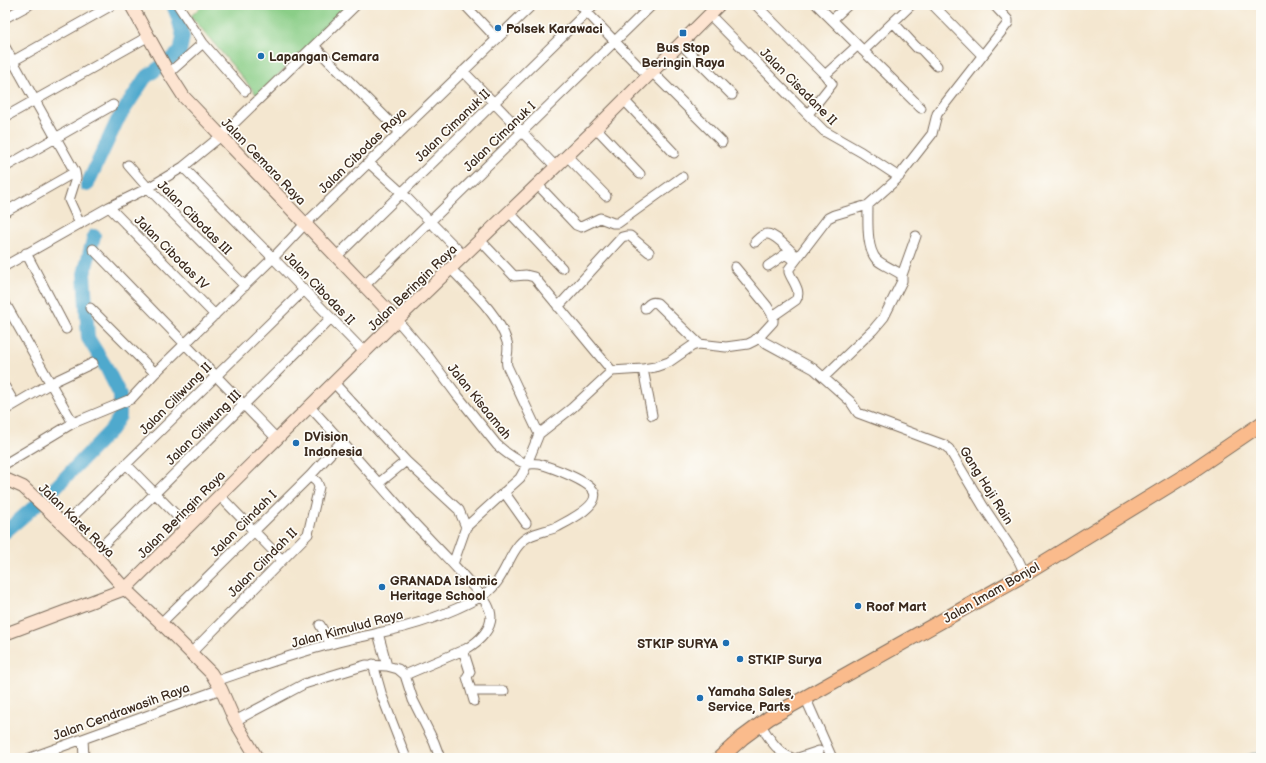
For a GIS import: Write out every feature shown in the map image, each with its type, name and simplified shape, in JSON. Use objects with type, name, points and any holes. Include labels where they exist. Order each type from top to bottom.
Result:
[{"type":"main road","name":"Jalan Imam Bonjol","points":[[720,758],[760,724],[805,697],[1025,574],[1183,477],[1261,424]]},
{"type":"street","points":[[5,18],[29,5]]},
{"type":"street","points":[[13,61],[112,5]]},
{"type":"street","name":"Jalan Cemara Raya","points":[[131,5],[168,72],[184,97],[397,320]]},
{"type":"street","points":[[178,5],[203,43],[245,90]]},
{"type":"street","points":[[5,266],[80,222],[148,188],[182,167],[221,136],[356,5]]},
{"type":"street","points":[[465,5],[497,39]]},
{"type":"street","name":"Jalan Cibodas Raya","points":[[73,423],[128,401],[273,258],[305,224],[532,5]]},
{"type":"street","name":"Jalan Cimanuk II","points":[[336,257],[494,103],[583,8],[594,5]]},
{"type":"street","name":"Jalan Cimanuk I","points":[[364,286],[652,5]]},
{"type":"street","name":"Jalan Beringin Raya","points":[[125,589],[397,320],[538,185],[720,5]]},
{"type":"street","points":[[756,5],[832,84],[808,114]]},
{"type":"street","points":[[817,5],[921,108]]},
{"type":"street","points":[[832,20],[848,5]]},
{"type":"street","points":[[825,75],[860,49],[911,5]]},
{"type":"street","points":[[933,5],[982,55]]},
{"type":"street","points":[[773,316],[796,300],[798,292],[789,269],[824,222],[831,216],[868,205],[891,185],[932,134],[936,114],[1008,23],[1008,20],[994,5]]},
{"type":"street","points":[[583,8],[615,41],[722,142]]},
{"type":"street","name":"Jalan Cisadane II","points":[[710,15],[808,114],[815,123],[830,135],[861,152],[899,176]]},
{"type":"street","points":[[892,22],[937,66]]},
{"type":"street","points":[[5,117],[149,36]]},
{"type":"street","points":[[168,72],[203,43]]},
{"type":"street","points":[[681,44],[732,95]]},
{"type":"street","points":[[314,46],[400,132]]},
{"type":"street","points":[[5,47],[75,172],[76,178],[69,200],[80,222]]},
{"type":"street","points":[[463,71],[556,167]]},
{"type":"street","points":[[624,100],[674,152]]},
{"type":"street","points":[[5,167],[113,105]]},
{"type":"street","points":[[596,128],[640,174]]},
{"type":"street","points":[[567,156],[606,196]]},
{"type":"street","points":[[369,162],[464,256]]},
{"type":"street","name":"Jalan Cibodas III","points":[[128,165],[148,188],[245,286]]},
{"type":"street","name":"Jalan Cibodas II","points":[[182,167],[365,353]]},
{"type":"street","points":[[5,212],[75,172]]},
{"type":"street","points":[[538,185],[576,226],[580,227],[600,218],[613,223],[618,223],[682,177]]},
{"type":"street","points":[[868,205],[870,244],[873,255],[881,263],[902,275]]},
{"type":"street","name":"Jalan Cibodas IV","points":[[109,207],[215,314]]},
{"type":"street","points":[[509,212],[562,268]]},
{"type":"street","points":[[754,242],[762,235],[773,235],[796,259]]},
{"type":"street","points":[[558,306],[622,237],[630,236],[649,252]]},
{"type":"street","points":[[824,377],[874,330],[884,317],[902,281],[902,275],[916,236]]},
{"type":"street","points":[[480,240],[514,276],[526,274],[534,277],[612,371]]},
{"type":"street","points":[[93,249],[277,439]]},
{"type":"street","points":[[26,253],[66,329]]},
{"type":"street","points":[[768,266],[784,255],[796,259]]},
{"type":"street","points":[[453,564],[466,526],[520,478],[539,434],[572,408],[612,371],[643,370],[655,367],[669,362],[692,346],[699,344],[726,347],[748,344],[757,338],[773,322],[773,316],[767,306],[735,267]]},
{"type":"street","points":[[451,269],[482,301],[504,332],[508,345],[507,366],[539,434]]},
{"type":"street","name":"Jalan Ciliwung II","points":[[64,525],[304,290]]},
{"type":"street","points":[[5,303],[73,423],[5,464]]},
{"type":"street","points":[[645,308],[650,303],[657,303],[699,344]]},
{"type":"street","points":[[90,308],[155,373]]},
{"type":"street","name":"Jalan Ciliwung III","points":[[94,554],[331,318]]},
{"type":"street","name":"Jalan Kisaamah","points":[[397,320],[428,356],[497,445],[512,458],[526,464],[540,464],[584,481],[594,493],[595,498]]},
{"type":"street","name":"Gang Haji Rain","points":[[757,338],[801,361],[824,377],[850,401],[858,413],[944,445],[949,449],[983,506],[1017,556],[1025,574]]},
{"type":"street","points":[[5,410],[51,383],[94,363]]},
{"type":"street","points":[[643,370],[652,415]]},
{"type":"street","points":[[334,383],[406,461],[459,510],[466,526]]},
{"type":"street","points":[[5,387],[15,404]]},
{"type":"street","points":[[310,407],[380,483],[403,511],[482,596],[490,611],[491,619],[488,628],[474,644],[405,675]]},
{"type":"street","name":"Jalan Ciindah I","points":[[161,623],[310,476],[342,441]]},
{"type":"street","points":[[380,483],[406,461]]},
{"type":"street","points":[[126,464],[188,527]]},
{"type":"street","name":"Jalan Ciindah II","points":[[191,653],[307,535],[319,487],[317,482],[310,476]]},
{"type":"street","name":"Jalan Karet Raya","points":[[5,478],[23,487],[47,509],[94,554],[125,589],[191,653],[219,685],[235,721],[257,758]]},
{"type":"street","points":[[504,492],[526,524]]},
{"type":"street","points":[[220,496],[282,560]]},
{"type":"street","name":"Jalan Kimulud Raya","points":[[219,685],[331,644],[436,617],[482,596],[500,579],[520,543],[528,537],[557,526],[581,513],[591,505],[595,498]]},
{"type":"street","points":[[5,634],[125,589]]},
{"type":"street","points":[[320,625],[331,644]]},
{"type":"street","points":[[378,633],[387,666]]},
{"type":"street","points":[[463,650],[470,672],[467,677],[474,701]]},
{"type":"street","points":[[373,664],[382,696],[406,758]]},
{"type":"street","points":[[235,721],[304,684],[360,666],[373,664],[387,666],[398,669],[405,675],[413,700],[434,742],[440,758]]},
{"type":"street","name":"Jalan Cendrawasih Raya","points":[[30,758],[83,739],[219,685]]},
{"type":"street","points":[[472,691],[504,691]]},
{"type":"street","points":[[805,697],[832,758]]},
{"type":"street","points":[[760,724],[782,752],[792,758]]},
{"type":"street","points":[[83,739],[84,758]]},
{"type":"street","points":[[798,758],[819,751]]},
{"type":"green space","name":"Lapangan Cemara","points":[[203,5],[347,5],[349,7],[257,95],[191,16]]},
{"type":"water","points":[[1261,751],[1261,758],[1238,758]]},
{"type":"waterway","points":[[87,185],[117,121],[145,78],[180,52],[183,37],[173,5]]},
{"type":"waterway","points":[[5,532],[49,494],[111,430],[120,416],[120,395],[106,367],[88,338],[84,274],[94,236]]},
{"type":"place","name":"Polsek Karawaci","points":[[498,28]]},
{"type":"place","name":"Bus Stop Beringin Raya","points":[[683,33]]},
{"type":"place","name":"Lapangan Cemara","points":[[261,56]]},
{"type":"place","name":"DVision Indonesia","points":[[296,443]]},
{"type":"place","name":"GRANADA Islamic Heritage School","points":[[382,587]]},
{"type":"place","name":"Roof Mart","points":[[858,606]]},
{"type":"place","name":"STKIP SURYA","points":[[726,643]]},
{"type":"place","name":"STKIP Surya","points":[[740,659]]},
{"type":"place","name":"Yamaha Sales, Service, Parts","points":[[700,698]]}]
